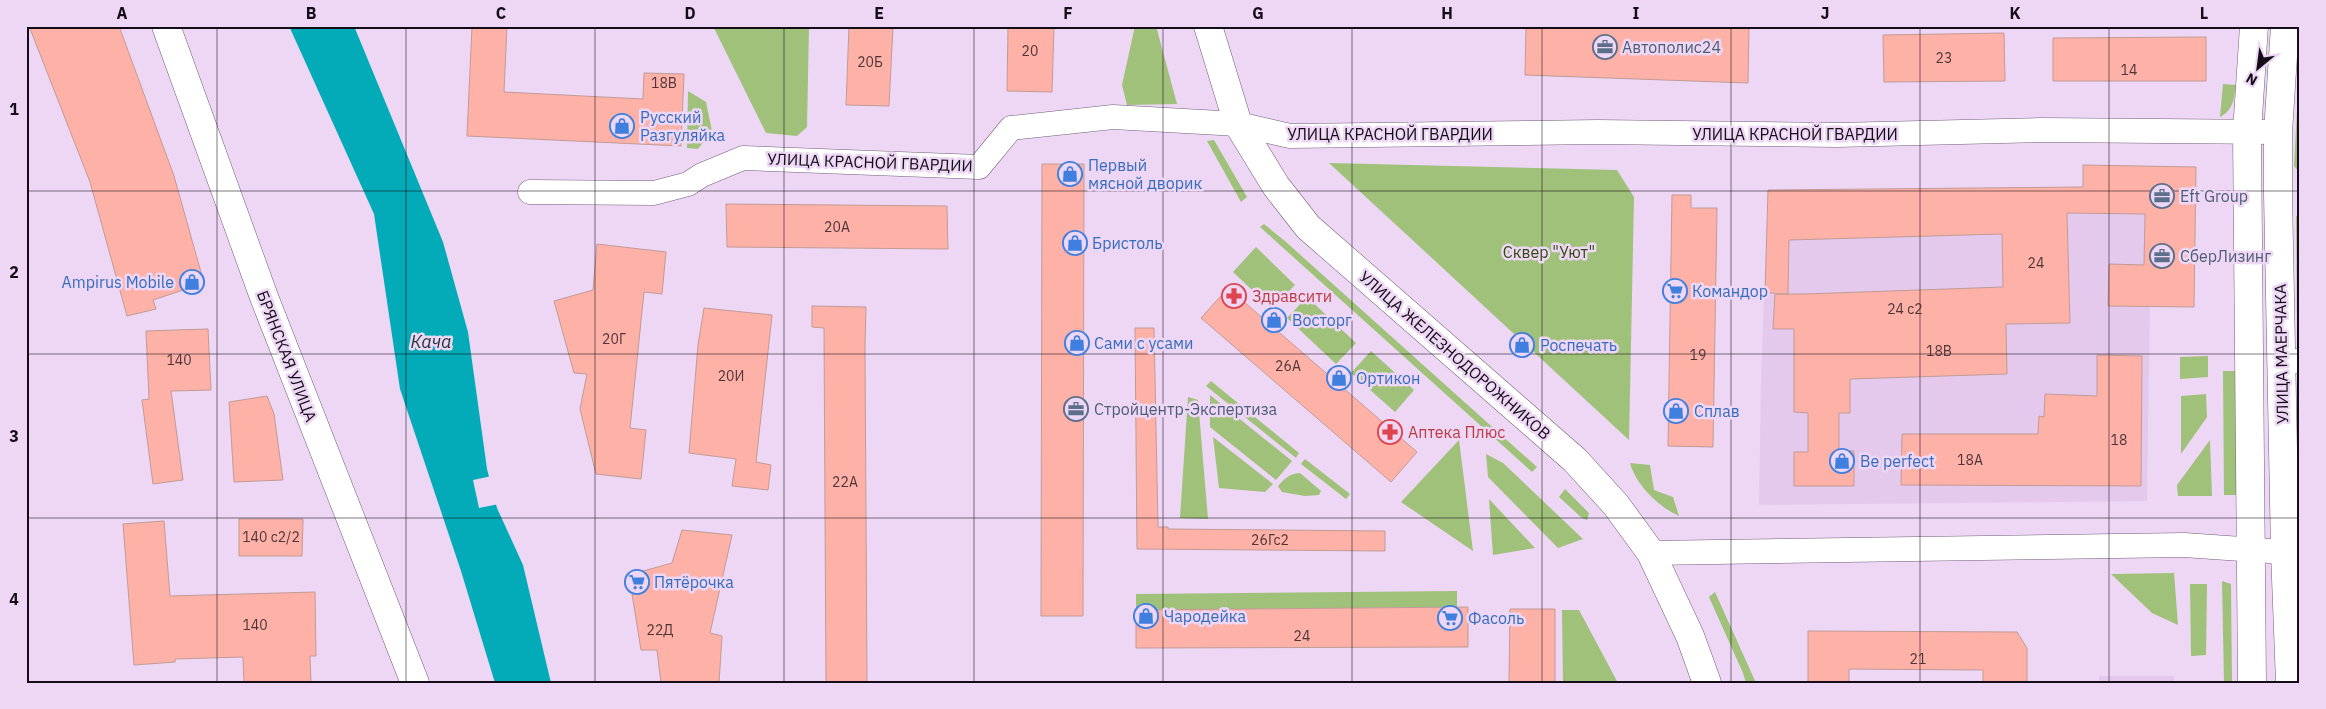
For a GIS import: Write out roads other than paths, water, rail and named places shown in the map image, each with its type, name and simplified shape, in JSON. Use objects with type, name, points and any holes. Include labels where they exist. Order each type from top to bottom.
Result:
[{"type":"main road","name":"БРЯНСКАЯ УЛИЦА","points":[[166,26],[264,296],[415,683]]},
{"type":"main road","name":"УЛИЦА ЖЕЛЕЗНОДОРОЖНИКОВ","points":[[1208,26],[1238,124],[1276,186],[1308,227],[1575,460],[1616,505],[1651,553],[1690,636],[1707,683]]},
{"type":"main road","name":"УЛИЦА МАЕРЧАКА","points":[[2252,683],[2246,132],[2254,26]]},
{"type":"main road","name":"УЛИЦА МАЕРЧАКА","points":[[2285,26],[2278,132],[2290,361],[2285,552],[2290,683]]},
{"type":"street","name":"УЛИЦА КРАСНОЙ ГВАРДИИ","points":[[530,192],[654,193],[688,184],[702,174],[743,158],[980,166],[1011,128],[1113,117],[1238,124],[1290,136],[1598,132],[1837,135],[2041,130],[2278,132]]},
{"type":"street","points":[[1651,553],[2184,545],[2285,552]]},
{"type":"water","name":"Кача","points":[[289,26],[354,26],[443,242],[468,332],[487,469],[497,508],[523,565],[551,683],[495,683],[461,571],[400,389],[374,214]]},
{"type":"place","name":"Автополис24","points":[[1605,47]]},
{"type":"place","name":"Русский Разгуляйка","points":[[622,126]]},
{"type":"place","name":"Первый мясной дворик","points":[[1070,174]]},
{"type":"place","name":"Eft Group","points":[[2162,196]]},
{"type":"place","name":"Бристоль","points":[[1075,243]]},
{"type":"place","name":"СберЛизинг","points":[[2162,256]]},
{"type":"place","name":"Ampirus Mobile","points":[[192,282]]},
{"type":"place","name":"Командор","points":[[1675,291]]},
{"type":"place","name":"Здравсити","points":[[1234,296]]},
{"type":"place","name":"Восторг","points":[[1274,320]]},
{"type":"place","name":"Сами с усами","points":[[1077,343]]},
{"type":"place","name":"Роспечать","points":[[1522,345]]},
{"type":"place","name":"Ортикон","points":[[1339,378]]},
{"type":"place","name":"Стройцентр-Экспертиза","points":[[1076,409]]},
{"type":"place","name":"Сплав","points":[[1676,411]]},
{"type":"place","name":"Аптека Плюс","points":[[1390,432]]},
{"type":"place","name":"Be perfect","points":[[1842,461]]},
{"type":"place","name":"Пятёрочка","points":[[637,582]]},
{"type":"place","name":"Чародейка","points":[[1146,616]]},
{"type":"place","name":"Фасоль","points":[[1450,618]]},
{"type":"park label","name":"Сквер \"Уют\"","points":[[1549,252]]}]
